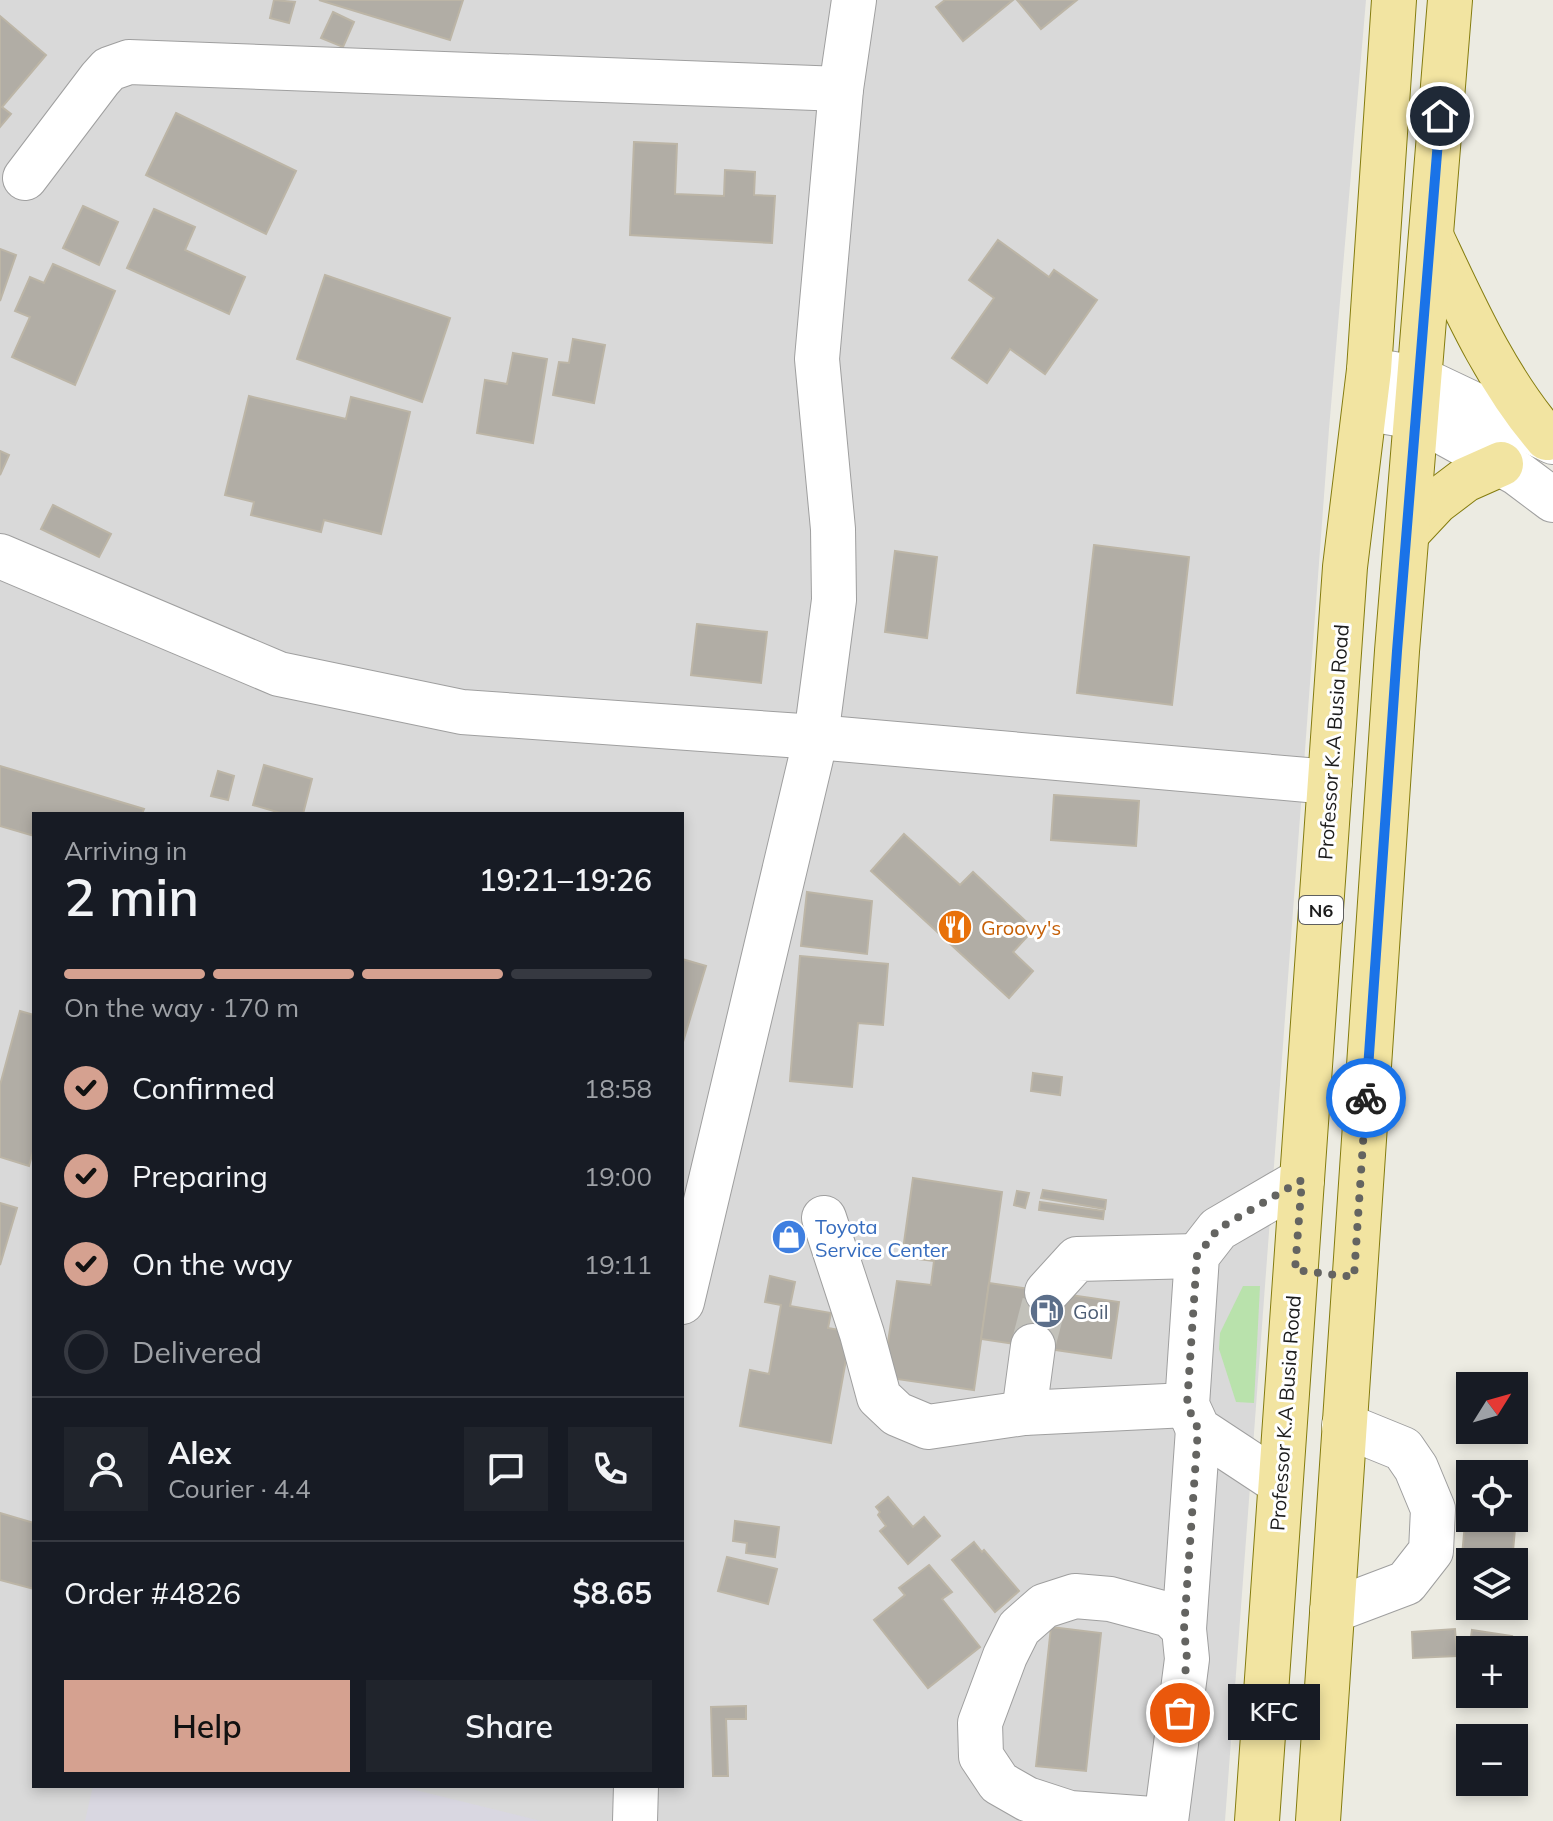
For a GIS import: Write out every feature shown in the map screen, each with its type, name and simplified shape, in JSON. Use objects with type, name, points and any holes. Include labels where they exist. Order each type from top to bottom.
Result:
[{"type":"main road","name":"Professor K.A Busia Road","points":[[1257,1821],[1345,567],[1367,389],[1394,0]]},
{"type":"main road","points":[[1318,1821],[1407,533],[1450,0]]},
{"type":"main road","points":[[1429,232],[1475,329],[1531,419],[1550,440]]},
{"type":"main road","points":[[1407,533],[1436,502],[1465,480],[1501,464]]},
{"type":"main road","points":[[1295,1270],[1354,1277]]},
{"type":"street","points":[[684,1294],[816,737],[834,600],[833,529],[817,359],[841,89],[854,0]]},
{"type":"street","points":[[25,178],[100,79],[109,69],[129,62],[841,89]]},
{"type":"street","points":[[1367,389],[1417,397],[1550,440]]},
{"type":"street","points":[[1417,397],[1501,464],[1553,500]]},
{"type":"street","points":[[0,556],[279,674],[462,712],[816,737],[1330,782]]},
{"type":"street","points":[[1184,1629],[1170,1615],[1110,1599],[1075,1596],[1044,1606],[1019,1628],[980,1723],[981,1756],[999,1783],[1027,1799],[1070,1813],[1166,1820],[1187,1659],[1184,1629],[1197,1256],[1218,1229],[1302,1180]]},
{"type":"street","points":[[824,1218],[879,1397],[897,1414],[928,1427],[1024,1413],[1192,1417],[1280,1483]]},
{"type":"street","points":[[1047,1292],[1077,1259],[1197,1256]]},
{"type":"street","points":[[1024,1413],[1033,1346]]},
{"type":"street","points":[[1332,1611],[1406,1583],[1431,1551],[1433,1509],[1416,1468],[1403,1449],[1344,1425]]},
{"type":"street","points":[[635,1821],[636,1788]]},
{"type":"shaded area","points":[[0,0],[1366,0],[1329,429],[1225,1821],[0,1821]]},
{"type":"shaded area","points":[[93,1788],[407,1788],[541,1821],[85,1821]]},
{"type":"green space","points":[[1243,1286],[1260,1286],[1254,1403],[1236,1402],[1219,1349],[1220,1333]]},
{"type":"building","points":[[274,0],[295,2],[289,23],[270,18]]},
{"type":"building","points":[[319,0],[463,0],[450,40]]},
{"type":"building","points":[[945,0],[1013,0],[963,41],[936,7]]},
{"type":"building","points":[[1017,0],[1077,0],[1041,29]]},
{"type":"building","points":[[333,12],[354,22],[343,47],[321,38]]},
{"type":"building","points":[[0,16],[46,55],[2,107],[11,114],[0,127]]},
{"type":"building","points":[[176,113],[296,171],[266,234],[146,175]]},
{"type":"building","points":[[634,142],[677,144],[675,194],[724,196],[725,170],[755,172],[754,195],[775,196],[772,243],[630,235]]},
{"type":"building","points":[[83,206],[118,222],[99,265],[63,248]]},
{"type":"building","points":[[154,209],[195,227],[185,250],[245,277],[229,314],[127,268]]},
{"type":"building","points":[[998,240],[1049,277],[1054,270],[1097,300],[1045,374],[1010,349],[987,383],[952,358],[994,298],[969,280]]},
{"type":"building","points":[[0,249],[16,255],[0,301]]},
{"type":"building","points":[[53,264],[115,291],[75,385],[12,357],[30,317],[15,311],[30,277],[44,283]]},
{"type":"building","points":[[325,275],[450,318],[422,402],[297,359]]},
{"type":"building","points":[[573,339],[605,345],[594,403],[553,395],[559,362],[569,363]]},
{"type":"building","points":[[513,353],[547,359],[533,443],[477,433],[485,380],[507,384]]},
{"type":"building","points":[[249,396],[346,419],[351,397],[410,412],[381,534],[324,520],[321,532],[251,515],[254,502],[225,495]]},
{"type":"building","points":[[0,451],[9,455],[0,475]]},
{"type":"building","points":[[53,505],[111,534],[99,557],[41,529]]},
{"type":"building","points":[[1094,545],[1189,557],[1172,705],[1077,693]]},
{"type":"building","points":[[895,551],[937,557],[927,638],[885,632]]},
{"type":"building","points":[[697,624],[767,632],[761,683],[691,675]]},
{"type":"building","points":[[264,765],[312,779],[304,812],[277,812],[253,805]]},
{"type":"building","points":[[0,766],[144,809],[143,812],[32,812],[32,835],[0,826]]},
{"type":"building","points":[[218,771],[234,776],[228,800],[211,796]]},
{"type":"building","points":[[1054,795],[1139,801],[1136,846],[1051,840]]},
{"type":"building","points":[[904,834],[960,885],[973,872],[1034,929],[1013,952],[1033,971],[1009,998],[871,871]]},
{"type":"building","points":[[807,892],[872,901],[867,954],[801,946]]},
{"type":"building","points":[[800,956],[888,964],[883,1025],[858,1023],[852,1087],[790,1081]]},
{"type":"building","points":[[684,960],[706,966],[684,1039]]},
{"type":"building","points":[[20,1011],[32,1014],[32,1155],[29,1166],[0,1157],[0,1085]]},
{"type":"building","points":[[1033,1073],[1062,1077],[1060,1095],[1031,1091]]},
{"type":"building","points":[[913,1178],[1002,1192],[974,1390],[883,1377],[897,1281],[931,1285],[934,1261],[902,1257]]},
{"type":"building","points":[[1043,1190],[1106,1200],[1105,1209],[1041,1198]]},
{"type":"building","points":[[1017,1191],[1029,1193],[1025,1208],[1014,1205]]},
{"type":"building","points":[[1040,1202],[1104,1211],[1103,1219],[1039,1210]]},
{"type":"building","points":[[0,1203],[17,1208],[0,1265]]},
{"type":"building","points":[[770,1276],[795,1282],[790,1306],[831,1313],[828,1328],[851,1332],[831,1443],[740,1426],[750,1370],[769,1374],[781,1305],[765,1302]]},
{"type":"building","points":[[989,1283],[1119,1302],[1111,1358],[981,1339]]},
{"type":"building","points":[[888,1497],[913,1527],[924,1517],[940,1536],[908,1564],[880,1531],[886,1526],[876,1507]]},
{"type":"building","points":[[0,1513],[32,1522],[32,1588],[0,1580]]},
{"type":"building","points":[[735,1521],[779,1527],[775,1557],[746,1553],[747,1543],[733,1541]]},
{"type":"building","points":[[1464,1532],[1515,1532],[1513,1548],[1463,1548]]},
{"type":"building","points":[[974,1542],[1019,1591],[995,1612],[952,1560]]},
{"type":"building","points":[[727,1557],[777,1569],[768,1604],[718,1591]]},
{"type":"building","points":[[929,1565],[952,1592],[942,1599],[980,1647],[928,1688],[874,1620],[905,1595],[899,1588]]},
{"type":"building","points":[[1051,1627],[1101,1633],[1086,1771],[1036,1766]]},
{"type":"building","points":[[1455,1629],[1456,1656],[1413,1658],[1412,1632]]},
{"type":"building","points":[[1472,1630],[1512,1636],[1471,1636]]},
{"type":"building","points":[[746,1706],[746,1719],[726,1719],[728,1776],[713,1776],[711,1707]]},
{"type":"tunnel","points":[[1033,1346],[1047,1292]]},
{"type":"way so far","points":[[1180,1713],[1187,1659],[1184,1629],[1198,1429],[1187,1405],[1197,1256],[1218,1229],[1302,1180],[1295,1270],[1354,1277],[1366,1098]]},
{"type":"place","name":"Groovy's","points":[[955,927]]},
{"type":"place","name":"Toyota Service Center","points":[[789,1237]]},
{"type":"place","name":"Goil","points":[[1047,1311]]},
{"type":"place","name":"KFC","points":[[1180,1713]]},
{"type":"route","points":[[1366,1098],[1397,651],[1440,116]]}]
